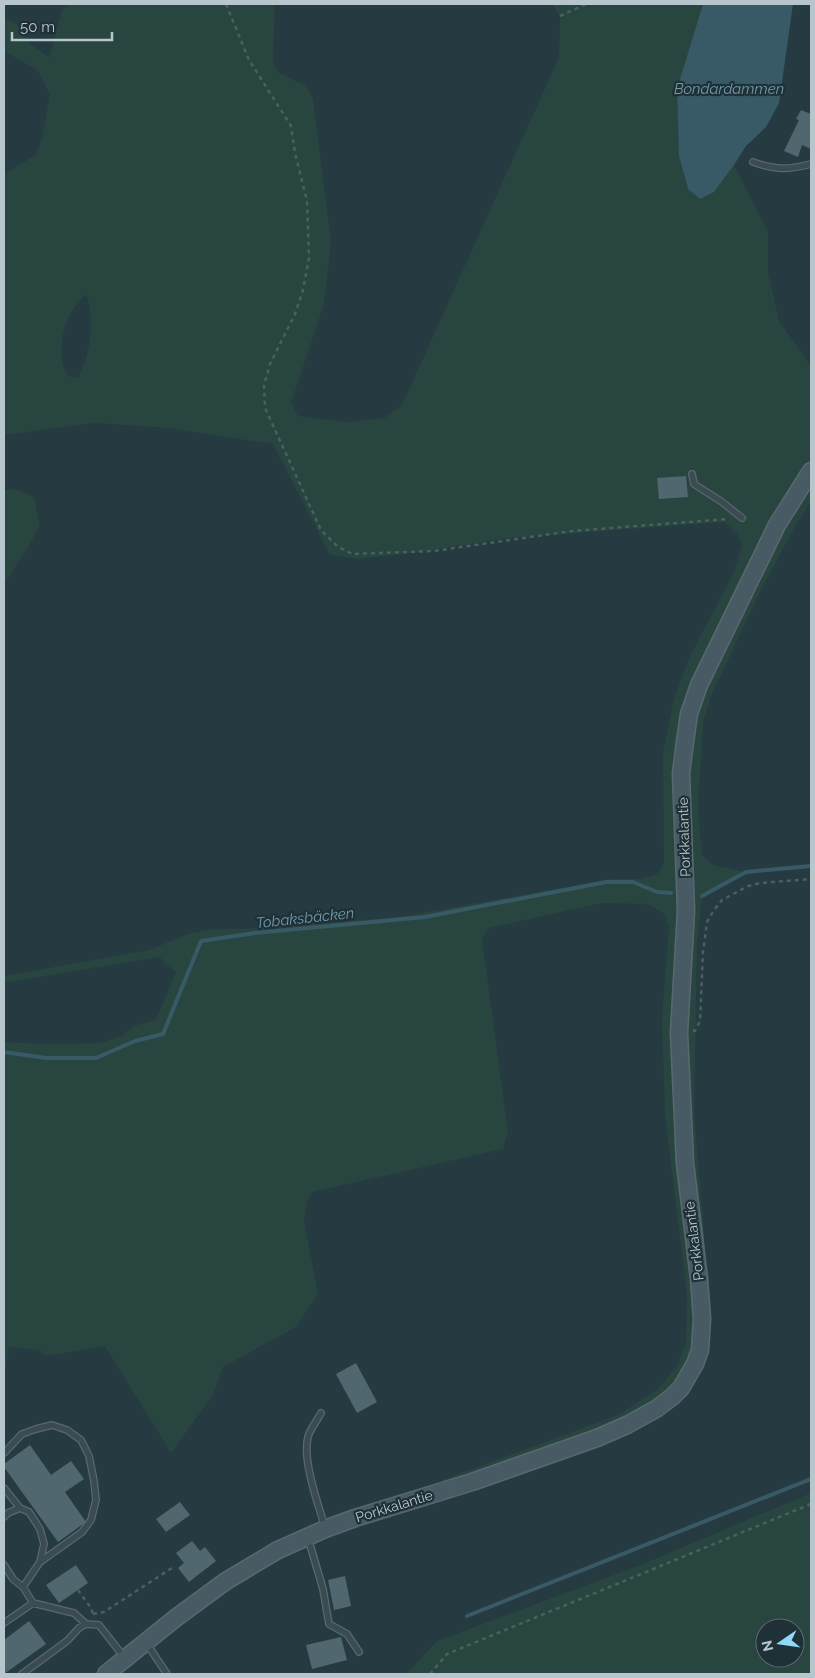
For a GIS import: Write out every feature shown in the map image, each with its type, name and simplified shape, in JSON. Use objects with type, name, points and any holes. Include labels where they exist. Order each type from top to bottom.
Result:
[{"type":"street","name":"Porkkalantie","points":[[106,1674],[226,1581],[278,1550],[325,1529],[472,1482],[597,1438],[644,1416],[672,1397],[681,1388],[695,1364],[700,1350],[702,1319],[685,1163],[679,1033],[686,911],[681,773],[689,714],[699,686],[773,533],[811,471]]},
{"type":"lane","points":[[753,162],[770,168],[787,170],[811,164]]},
{"type":"lane","points":[[692,474],[694,484],[742,518]]},
{"type":"lane","points":[[321,1413],[308,1435],[306,1447],[312,1483],[325,1529]]},
{"type":"lane","points":[[4,1453],[22,1434],[52,1425],[67,1430],[81,1440],[90,1456],[96,1500],[91,1520],[82,1532],[40,1562],[22,1587]]},
{"type":"lane","points":[[4,1488],[20,1508],[29,1512],[40,1529],[44,1544],[40,1562]]},
{"type":"lane","points":[[4,1517],[8,1513],[20,1508]]},
{"type":"lane","points":[[307,1536],[323,1589],[329,1624],[347,1634],[359,1652]]},
{"type":"lane","points":[[4,1565],[13,1580],[22,1587],[33,1603],[74,1613],[86,1624]]},
{"type":"lane","points":[[4,1623],[33,1603]]},
{"type":"lane","points":[[22,1674],[86,1624],[99,1625],[126,1658]]},
{"type":"lane","points":[[146,1642],[167,1674]]},
{"type":"path","points":[[226,4],[250,60],[291,126],[295,152],[307,201],[309,258],[303,290],[295,314],[270,364],[264,385],[265,408],[321,530],[337,546],[352,554],[434,552],[572,531],[742,518]]},
{"type":"path","points":[[560,16],[586,4]]},
{"type":"path","points":[[679,1033],[695,1031],[700,1021],[703,952],[708,922],[722,900],[734,892],[754,885],[811,880]]},
{"type":"path","points":[[430,1674],[447,1654],[811,1504]]},
{"type":"path","points":[[94,1614],[104,1612],[175,1566]]},
{"type":"path","points":[[78,1590],[92,1608]]},
{"type":"green space","points":[[69,4],[275,4],[273,60],[278,72],[306,86],[313,99],[331,242],[324,304],[291,403],[298,416],[346,422],[384,418],[402,405],[559,57],[560,16],[552,4],[703,4],[677,89],[679,156],[688,189],[714,192],[734,165],[768,232],[768,272],[779,321],[811,366],[811,465],[765,534],[696,671],[681,709],[674,765],[679,924],[673,1024],[672,1089],[695,1323],[690,1355],[684,1370],[675,1384],[646,1408],[550,1447],[442,1484],[442,1480],[618,1415],[658,1389],[677,1366],[686,1342],[687,1296],[665,1114],[662,1020],[669,926],[665,914],[647,904],[602,903],[489,928],[482,939],[508,1132],[503,1149],[312,1192],[307,1202],[304,1220],[318,1294],[296,1327],[223,1367],[213,1395],[171,1453],[105,1346],[47,1356],[39,1350],[9,1347],[6,1367],[4,1369],[4,1042],[46,1044],[100,1043],[122,1036],[133,1026],[156,1020],[176,972],[159,957],[4,983],[4,976],[149,950],[188,934],[214,929],[248,929],[399,917],[612,879],[640,879],[657,874],[664,863],[663,753],[674,699],[690,656],[735,570],[742,545],[737,534],[724,522],[509,538],[358,559],[330,555],[273,444],[168,428],[94,423],[4,435],[4,174],[36,155],[42,139],[50,94],[37,70],[4,51],[4,18],[17,24],[29,43],[49,57],[62,10]],"holes":[[[86,294],[91,325],[86,359],[78,378],[68,376],[64,369],[61,352],[63,333],[73,309]]]},
{"type":"green space","points":[[811,485],[811,501],[793,530],[760,592],[712,694],[703,722],[698,809],[702,855],[713,865],[746,872],[702,896],[697,944],[694,1111],[710,1310],[689,1126],[685,1027],[693,889],[689,810],[690,750],[696,718],[708,681],[784,527]]},
{"type":"green space","points":[[15,489],[34,497],[40,525],[4,584],[4,490]]},
{"type":"green space","points":[[811,1493],[811,1674],[406,1674],[437,1641],[643,1564]]},
{"type":"water","name":"Bondardammen","points":[[703,4],[793,4],[779,103],[766,127],[746,146],[714,192],[700,199],[688,189],[679,156],[677,89]]},
{"type":"building","points":[[801,110],[811,114],[811,149],[802,145],[798,157],[784,151],[799,120],[796,119]]},
{"type":"building","points":[[686,476],[688,497],[659,499],[657,478]]},
{"type":"building","points":[[356,1363],[377,1402],[357,1413],[336,1374]]},
{"type":"building","points":[[30,1445],[51,1475],[71,1461],[84,1479],[65,1492],[86,1522],[58,1542],[4,1467],[4,1464]]},
{"type":"building","points":[[180,1502],[190,1515],[166,1532],[156,1519]]},
{"type":"building","points":[[192,1541],[200,1551],[205,1547],[216,1561],[189,1582],[178,1568],[184,1563],[176,1553]]},
{"type":"building","points":[[76,1565],[88,1583],[59,1603],[46,1585]]},
{"type":"building","points":[[345,1576],[351,1606],[334,1610],[328,1580]]},
{"type":"building","points":[[29,1621],[46,1644],[4,1674],[4,1640]]},
{"type":"building","points":[[341,1637],[347,1660],[312,1669],[306,1645]]},
{"type":"waterway","name":"Tobaksbäcken","points":[[702,896],[746,872],[811,866]]},
{"type":"waterway","name":"Tobaksbäcken","points":[[4,1052],[46,1058],[96,1058],[135,1041],[163,1034],[201,941],[255,933],[425,917],[606,882],[633,882],[657,892],[671,893]]},
{"type":"waterway","points":[[467,1616],[811,1479]]}]
